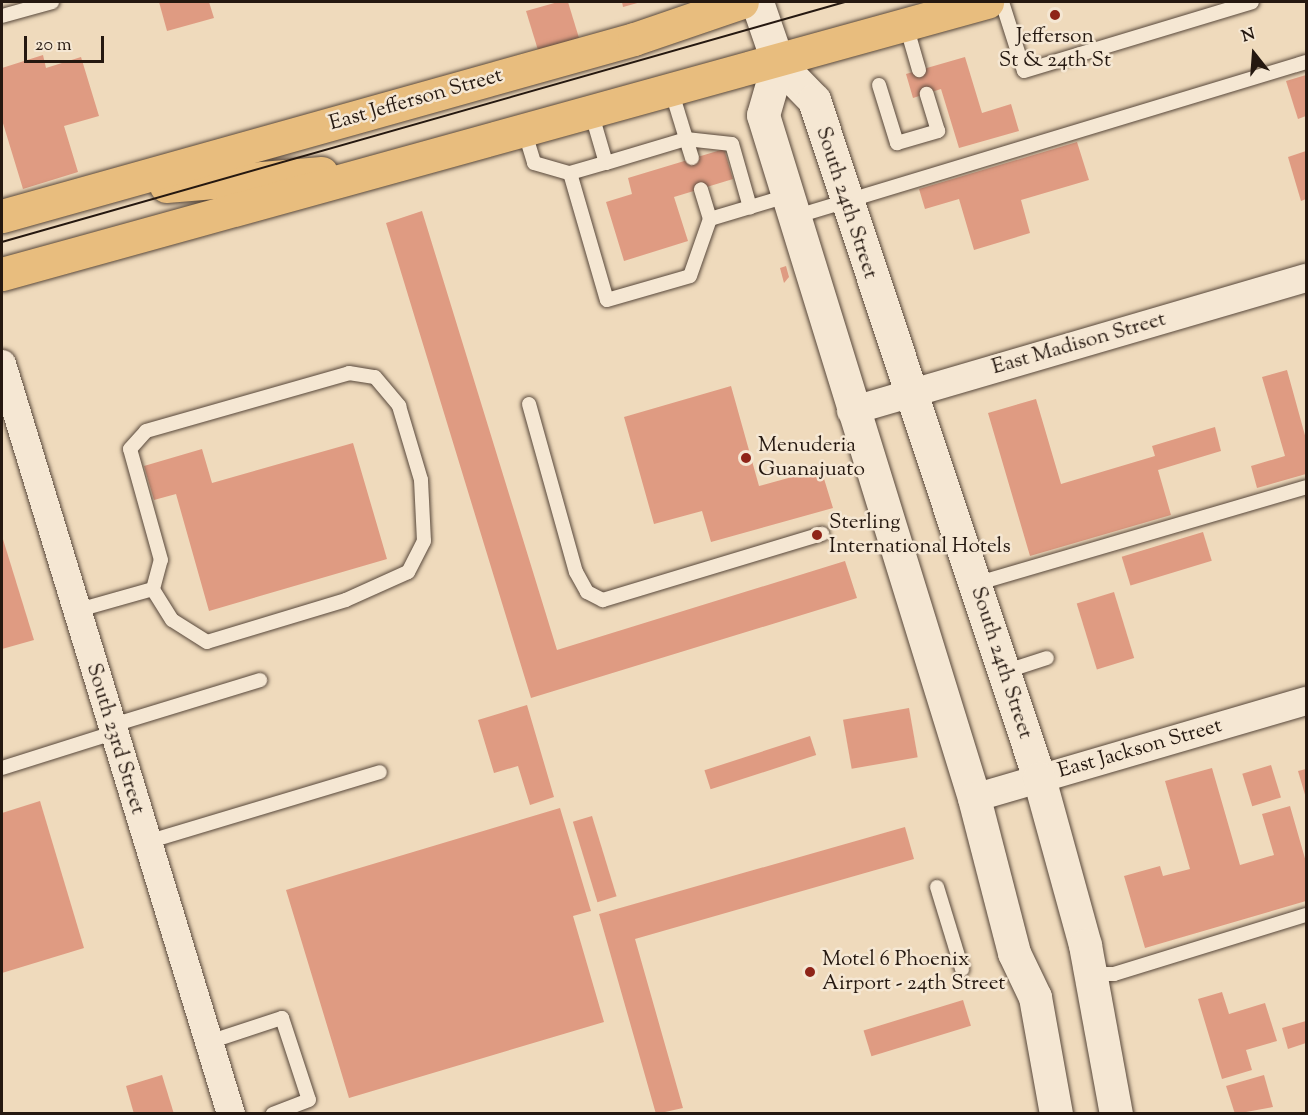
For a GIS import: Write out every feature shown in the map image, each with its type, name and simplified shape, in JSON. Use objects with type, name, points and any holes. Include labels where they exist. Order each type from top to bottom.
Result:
[{"type":"main road","name":"East Jefferson Street","points":[[2,216],[634,39],[742,2]]},
{"type":"main road","name":"South 24th Street","points":[[757,2],[778,63],[814,100],[909,394],[1039,778],[1091,974],[1116,1108]]},
{"type":"main road","name":"East Jefferson Street","points":[[2,274],[672,93],[987,2]]},
{"type":"main road","points":[[778,63],[763,115],[851,411],[974,798],[1014,953],[1036,1113]]},
{"type":"main road","name":"East Jefferson Street","points":[[87,193],[404,166]]},
{"type":"main road","points":[[1014,953],[1035,998],[1046,1044],[1056,1113]]},
{"type":"main road","points":[[1046,1044],[1064,1071],[1076,1113]]},
{"type":"street","name":"East Madison Street","points":[[851,411],[1306,278]]},
{"type":"street","name":"South 23rd Street","points":[[2,364],[111,730],[231,1113]]},
{"type":"street","name":"East Jackson Street","points":[[974,798],[1306,701]]},
{"type":"lane","points":[[2,16],[52,2]]},
{"type":"lane","points":[[1002,2],[1024,71],[1252,2]]},
{"type":"lane","points":[[906,25],[919,70]]},
{"type":"lane","points":[[710,219],[750,207],[846,201],[1306,62]]},
{"type":"lane","points":[[879,85],[897,143],[938,131],[927,94]]},
{"type":"lane","points":[[672,93],[692,159]]},
{"type":"lane","points":[[592,115],[606,163]]},
{"type":"lane","points":[[525,133],[534,163],[570,173],[686,139],[732,144],[750,207]]},
{"type":"lane","points":[[570,173],[607,300],[690,276],[710,219],[701,189]]},
{"type":"lane","points":[[349,373],[375,377],[399,406],[421,480],[424,541],[408,572],[345,600],[207,642],[172,620],[153,589],[160,560],[130,449],[146,431],[349,373]]},
{"type":"lane","points":[[529,404],[576,572],[587,592],[603,600],[822,534]]},
{"type":"lane","points":[[975,584],[1306,487]]},
{"type":"lane","points":[[75,612],[153,589]]},
{"type":"lane","points":[[1004,672],[1047,658]]},
{"type":"lane","points":[[2,768],[260,680]]},
{"type":"lane","points":[[147,842],[380,772]]},
{"type":"lane","points":[[937,887],[962,969]]},
{"type":"lane","points":[[1091,974],[1114,974],[1306,915]]},
{"type":"lane","points":[[209,1042],[282,1018],[309,1100],[273,1113]]},
{"type":"building","points":[[159,2],[209,2],[214,18],[167,31]]},
{"type":"building","points":[[558,2],[568,2],[579,38],[538,50],[526,11]]},
{"type":"building","points":[[622,2],[641,2],[623,7]]},
{"type":"building","points":[[43,55],[46,68],[81,57],[99,116],[64,126],[78,172],[23,189],[2,120],[2,68]]},
{"type":"building","points":[[965,57],[982,113],[1011,104],[1019,131],[959,148],[941,89],[913,98],[906,74]]},
{"type":"building","points":[[1306,75],[1306,116],[1298,119],[1286,81]]},
{"type":"building","points":[[1077,142],[1089,180],[1021,200],[1030,233],[974,250],[959,199],[925,209],[919,189]]},
{"type":"building","points":[[724,149],[733,179],[674,197],[688,241],[624,261],[606,202],[632,194],[628,178]]},
{"type":"building","points":[[1306,151],[1306,199],[1301,201],[1288,157]]},
{"type":"building","points":[[422,211],[557,650],[845,561],[857,598],[531,698],[386,223]]},
{"type":"building","points":[[786,266],[789,277],[784,283],[780,268]]},
{"type":"building","points":[[1287,370],[1306,439],[1306,474],[1257,488],[1251,466],[1285,456],[1262,377]]},
{"type":"building","points":[[731,386],[759,486],[821,469],[833,508],[711,542],[702,511],[654,524],[624,417]]},
{"type":"building","points":[[1036,399],[1061,484],[1155,456],[1152,446],[1215,427],[1221,451],[1158,470],[1171,515],[1030,556],[988,413]]},
{"type":"building","points":[[353,443],[387,559],[209,611],[176,494],[154,500],[144,466],[202,449],[212,483]]},
{"type":"building","points":[[1203,532],[1212,561],[1130,586],[1122,557]]},
{"type":"building","points":[[2,536],[34,640],[2,649]]},
{"type":"building","points":[[1114,592],[1134,658],[1097,669],[1077,603]]},
{"type":"building","points":[[527,705],[554,797],[530,805],[518,766],[494,773],[478,720]]},
{"type":"building","points":[[909,708],[918,757],[852,769],[843,720]]},
{"type":"building","points":[[810,736],[816,755],[711,789],[704,770]]},
{"type":"building","points":[[1271,765],[1281,798],[1252,806],[1242,774]]},
{"type":"building","points":[[1212,768],[1240,865],[1274,855],[1262,814],[1290,806],[1306,862],[1306,901],[1145,948],[1124,876],[1160,866],[1163,876],[1190,869],[1165,781]]},
{"type":"building","points":[[1306,769],[1306,798],[1298,771]]},
{"type":"building","points":[[40,801],[84,948],[2,973],[2,813]]},
{"type":"building","points":[[560,808],[591,911],[573,916],[604,1022],[349,1098],[286,890]]},
{"type":"building","points":[[592,816],[617,896],[597,902],[573,822]]},
{"type":"building","points":[[905,827],[914,859],[635,939],[683,1108],[656,1114],[599,914]]},
{"type":"building","points":[[1222,992],[1229,1014],[1265,1003],[1277,1041],[1246,1050],[1252,1070],[1222,1079],[1198,999]]},
{"type":"building","points":[[963,1000],[971,1026],[871,1056],[864,1030]]},
{"type":"building","points":[[1306,1021],[1306,1043],[1288,1049],[1282,1028]]},
{"type":"building","points":[[162,1075],[174,1114],[134,1114],[126,1086]]},
{"type":"building","points":[[1264,1075],[1273,1107],[1235,1114],[1226,1086]]},
{"type":"tram line","points":[[2,242],[845,2]]},
{"type":"place","name":"Jefferson St & 24th St","points":[[1055,15]]},
{"type":"place","name":"Menuderia Guanajuato","points":[[746,458]]},
{"type":"place","name":"Sterling International Hotels","points":[[817,535]]},
{"type":"place","name":"Motel 6 Phoenix Airport - 24th Street","points":[[810,972]]}]
